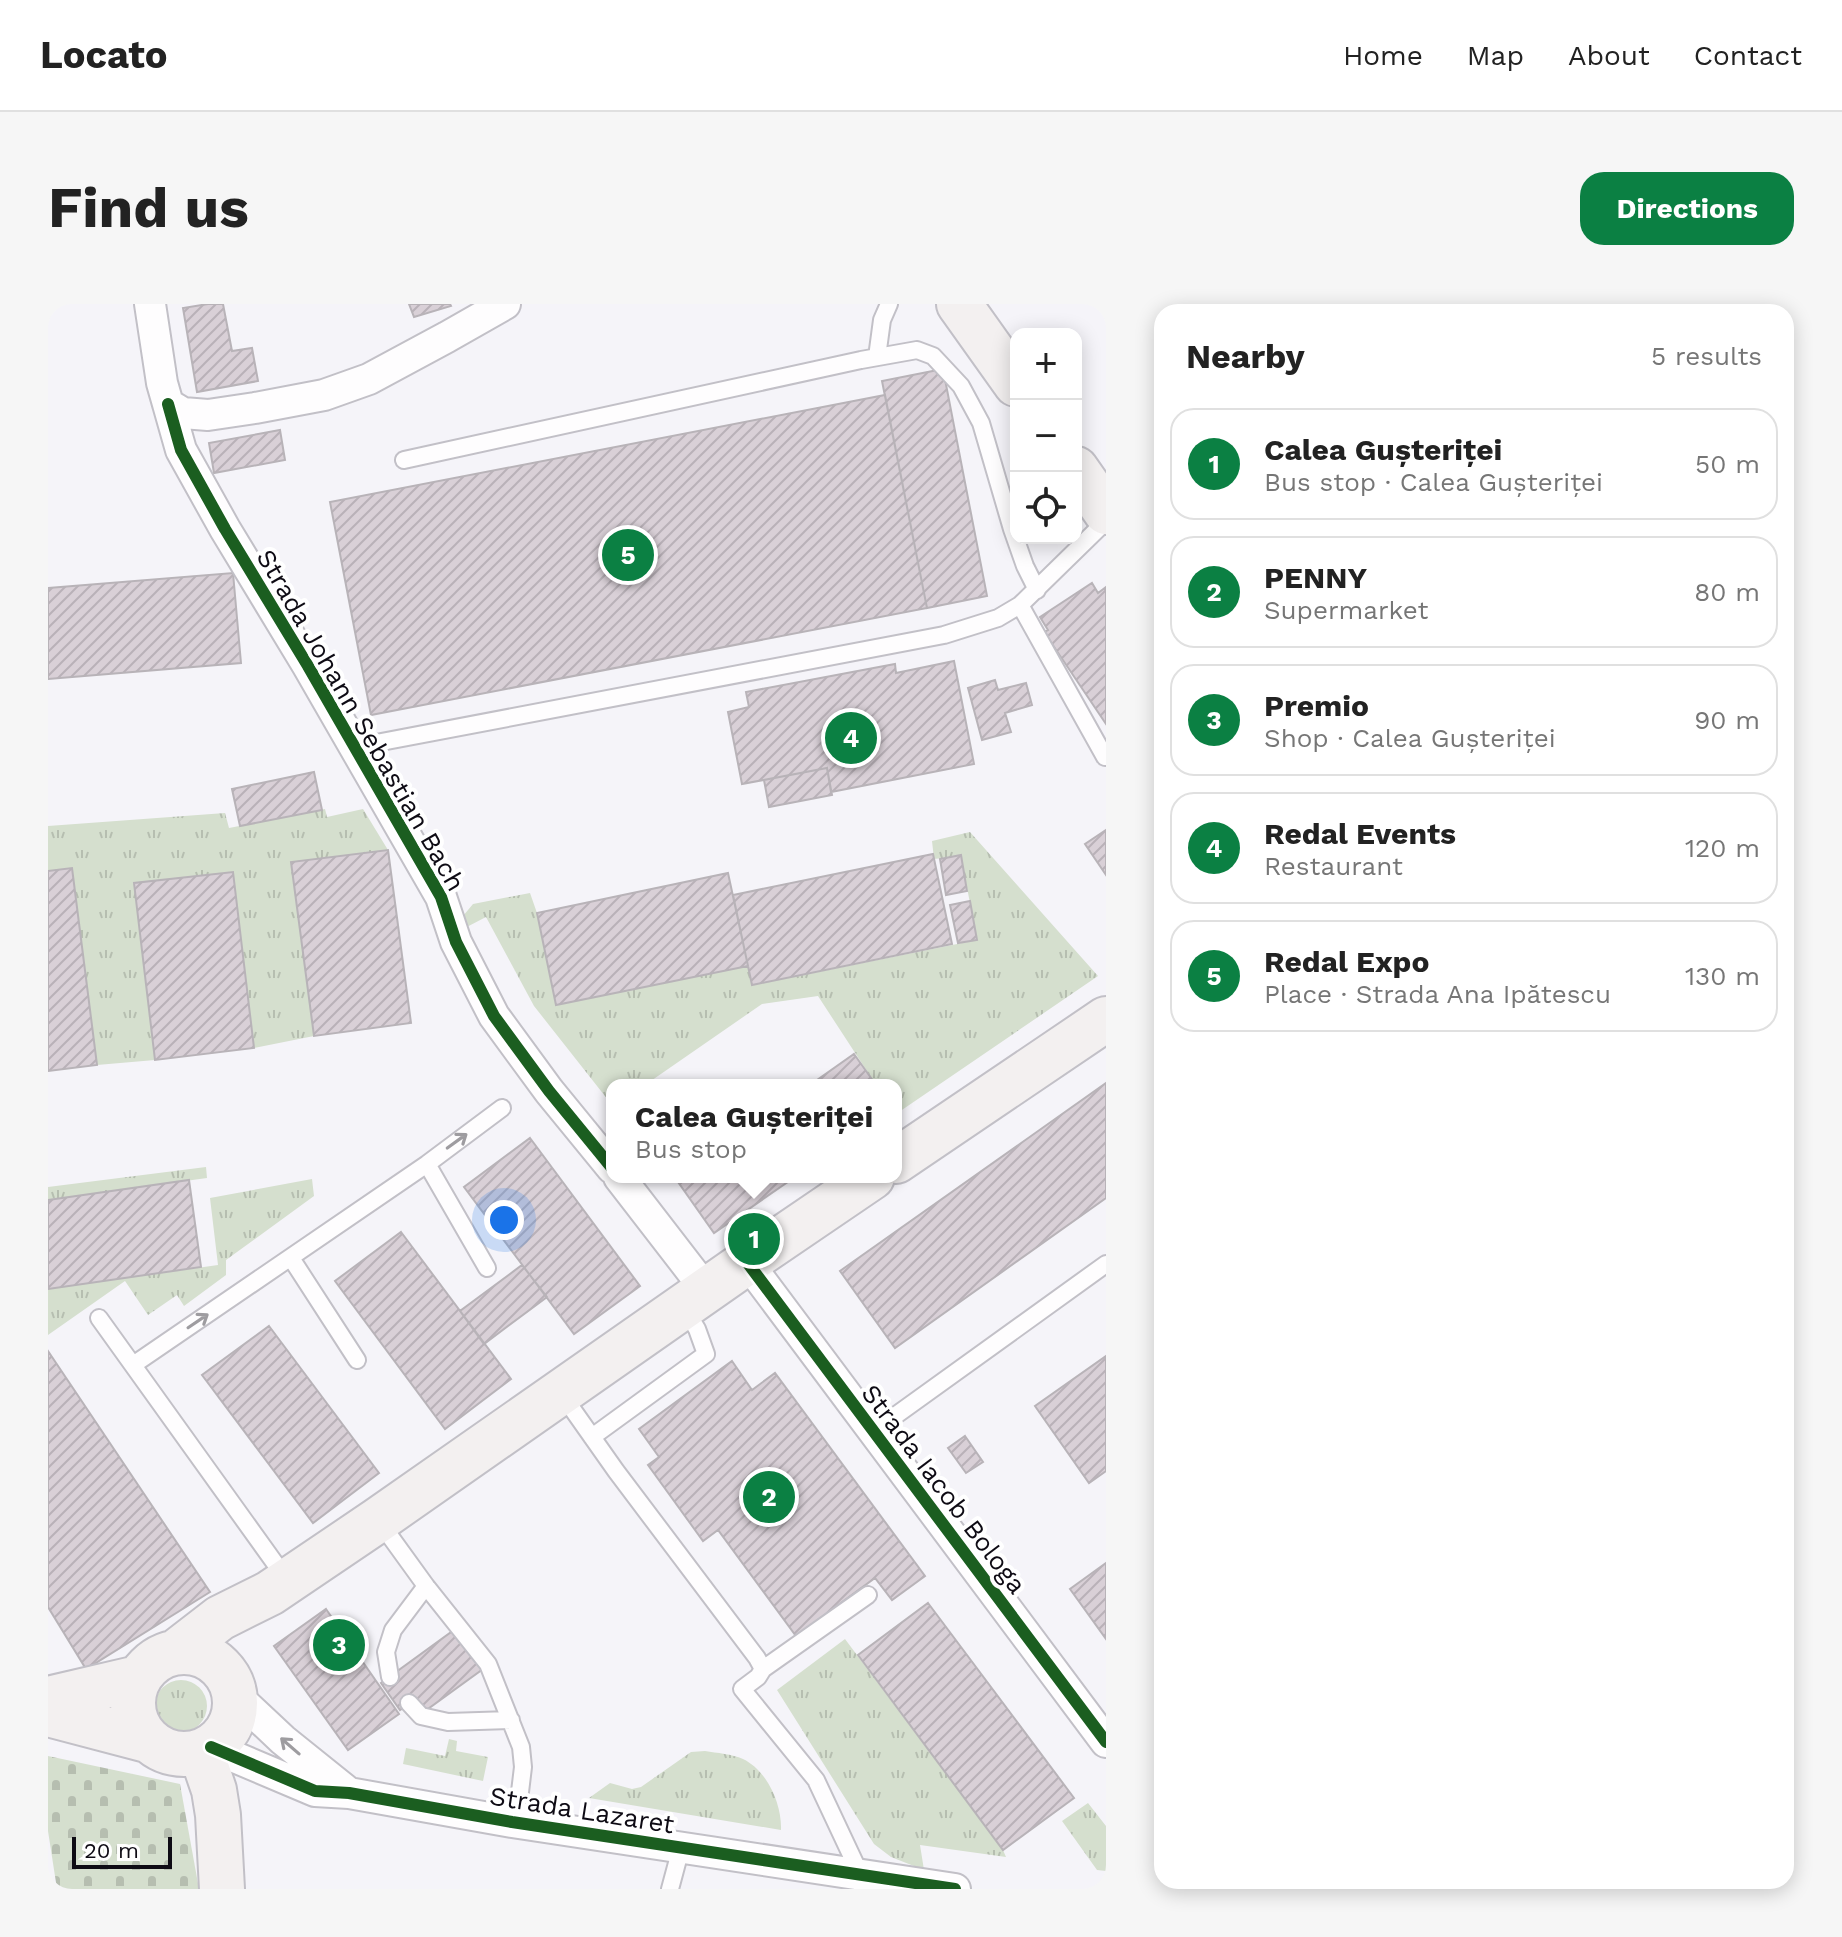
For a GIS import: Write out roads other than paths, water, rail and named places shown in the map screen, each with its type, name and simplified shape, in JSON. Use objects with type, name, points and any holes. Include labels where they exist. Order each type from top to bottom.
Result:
[{"type":"main road","points":[[959,304],[1010,376]]},
{"type":"main road","points":[[1078,472],[1106,512]]},
{"type":"main road","points":[[902,1157],[1106,1019]]},
{"type":"main road","points":[[176,1652],[220,1618],[279,1587],[378,1520],[863,1183]]},
{"type":"main road","points":[[48,1714],[147,1740],[172,1754],[187,1755],[206,1750],[223,1737],[235,1710],[230,1684],[236,1644],[279,1587]]},
{"type":"main road","points":[[147,1740],[132,1711],[133,1694],[138,1678],[154,1661],[176,1652],[203,1655],[215,1663],[230,1684]]},
{"type":"main road","points":[[48,1699],[138,1678]]},
{"type":"main road","points":[[206,1750],[218,1815],[222,1889]]},
{"type":"street","name":"Strada Johann Sebastian Bach","points":[[150,304],[162,383],[181,450],[441,897],[456,942],[494,1016],[549,1091],[606,1161]]},
{"type":"street","points":[[168,404],[183,413],[208,415],[324,395],[369,379],[505,304]]},
{"type":"street","points":[[623,1183],[695,1299]]},
{"type":"street","name":"Strada Iacob Bologa","points":[[747,1262],[1106,1742]]},
{"type":"street","name":"Strada Lazaret","points":[[230,1684],[283,1740],[349,1793]]},
{"type":"street","name":"Strada Lazaret","points":[[206,1750],[315,1791],[349,1793],[512,1822],[955,1889]]},
{"type":"lane","points":[[877,357],[882,320],[889,304]]},
{"type":"lane","points":[[404,460],[917,350],[933,356],[961,386],[981,423],[1012,529],[1037,590]]},
{"type":"lane","points":[[355,747],[944,635],[998,618],[1020,605],[1106,521]]},
{"type":"lane","points":[[1020,605],[1105,757]]},
{"type":"lane","points":[[133,1365],[427,1164],[502,1108]]},
{"type":"lane","points":[[427,1164],[487,1268]]},
{"type":"lane","points":[[291,1258],[357,1360]]},
{"type":"lane","points":[[874,1431],[1106,1264]]},
{"type":"lane","points":[[592,1437],[706,1354],[697,1329],[695,1299]]},
{"type":"lane","points":[[99,1318],[279,1587]]},
{"type":"lane","points":[[561,1392],[763,1669]]},
{"type":"lane","points":[[378,1520],[488,1664],[521,1747],[523,1767],[512,1822]]},
{"type":"lane","points":[[390,1677],[386,1652],[393,1630],[426,1586]]},
{"type":"lane","points":[[861,1876],[816,1780],[742,1689],[763,1669],[868,1595]]},
{"type":"lane","points":[[409,1703],[421,1716],[448,1722],[511,1720]]},
{"type":"lane","points":[[670,1889],[681,1848]]},
{"type":"place","name":"Redal Expo","points":[[628,555]]},
{"type":"place","name":"Redal Events","points":[[851,738]]},
{"type":"place","name":"Calea Gușteriței","points":[[754,1239]]},
{"type":"place","name":"PENNY","points":[[769,1497]]},
{"type":"place","name":"Premio","points":[[339,1645]]}]
